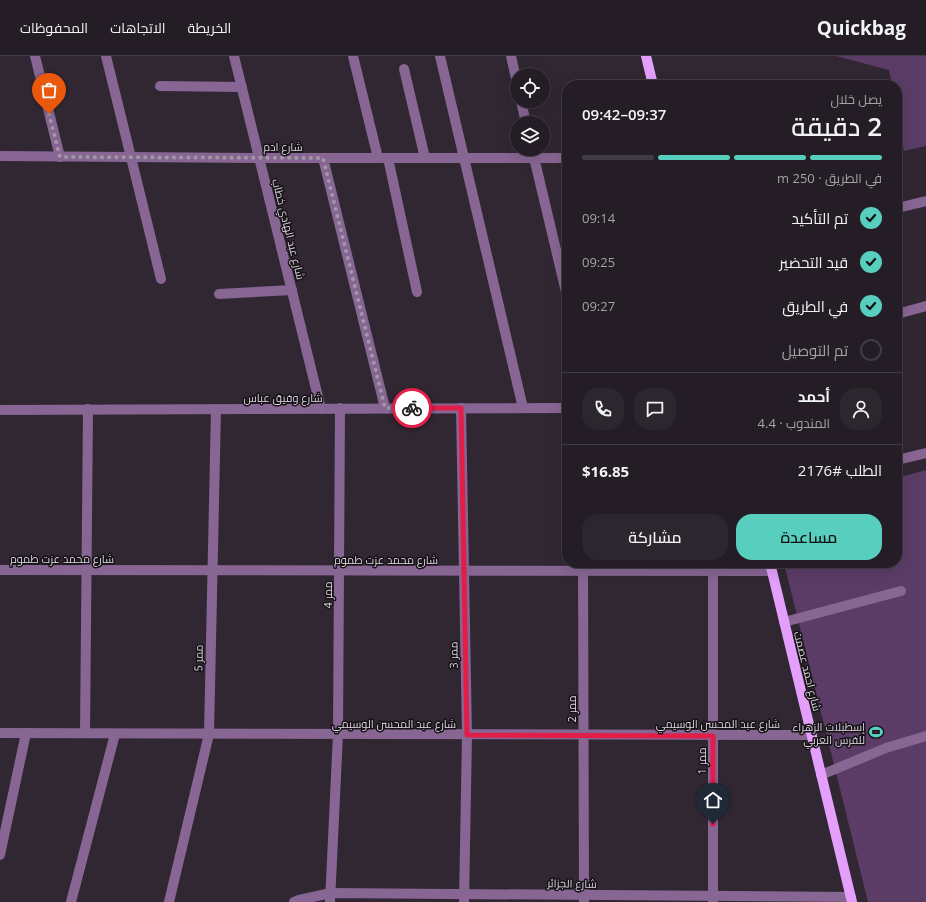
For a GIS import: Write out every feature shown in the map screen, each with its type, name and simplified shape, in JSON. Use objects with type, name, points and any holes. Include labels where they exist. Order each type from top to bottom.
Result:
[{"type":"main road","points":[[646,56],[652,80]]},
{"type":"main road","name":"شارع احمد عصمت","points":[[770,568],[852,900]]},
{"type":"street","points":[[35,56],[60,157]]},
{"type":"street","points":[[106,56],[161,279]]},
{"type":"street","name":"شارع عبد الهادي خطاب","points":[[234,56],[321,408]]},
{"type":"street","points":[[353,56],[383,158],[417,292]]},
{"type":"street","points":[[440,56],[523,408]]},
{"type":"street","points":[[511,56],[514,68]]},
{"type":"street","points":[[404,69],[425,158]]},
{"type":"street","points":[[160,86],[242,86]]},
{"type":"street","name":"شارع ادم","points":[[0,156],[131,158],[465,158],[510,155]]},
{"type":"street","points":[[534,156],[562,274]]},
{"type":"street","name":"شارع ادم","points":[[550,156],[562,157]]},
{"type":"street","points":[[323,158],[385,408]]},
{"type":"street","points":[[902,207],[926,201]]},
{"type":"street","points":[[219,294],[292,290]]},
{"type":"street","points":[[902,313],[926,306]]},
{"type":"street","name":"ممر 4","points":[[331,897],[338,734],[340,408]]},
{"type":"street","name":"ممر 3","points":[[461,408],[467,735],[464,898]]},
{"type":"street","name":"شارع وفيق عباس","points":[[0,410],[562,408]]},
{"type":"street","points":[[85,734],[88,409]]},
{"type":"street","name":"ممر 5","points":[[169,902],[209,734],[216,409]]},
{"type":"street","points":[[902,459],[926,453]]},
{"type":"street","name":"شارع محمد عزت طموم","points":[[0,570],[464,571],[562,568]]},
{"type":"street","name":"ممر 2","points":[[583,568],[584,899]]},
{"type":"street","name":"شارع محمد عزت طموم","points":[[616,568],[713,571],[756,568]]},
{"type":"street","name":"ممر 1","points":[[713,571],[713,899]]},
{"type":"street","points":[[784,622],[901,591]]},
{"type":"street","name":"شارع عبد المحسن الوسيمي","points":[[0,733],[713,736],[812,735]]},
{"type":"street","points":[[0,855],[26,733]]},
{"type":"street","points":[[71,902],[115,734]]},
{"type":"street","points":[[821,775],[886,748],[926,736]]},
{"type":"street","name":"شارع الجزائر","points":[[294,902],[299,900],[331,897],[852,900]]},
{"type":"shaded area","points":[[836,56],[926,56],[926,146],[904,151],[902,140],[902,80],[891,80],[889,70]]},
{"type":"shaded area","name":"إسطبلات الزهراء للفرس العربي","points":[[926,470],[926,902],[868,902],[785,568],[902,568],[902,477]]},
{"type":"way so far","points":[[49,114],[60,157],[323,158],[385,408],[412,408]]},
{"type":"place","name":"إسطبلات الزهراء للفرس العربي","points":[[876,732]]},
{"type":"route","points":[[412,408],[461,408],[467,735],[713,736],[713,824]]}]
